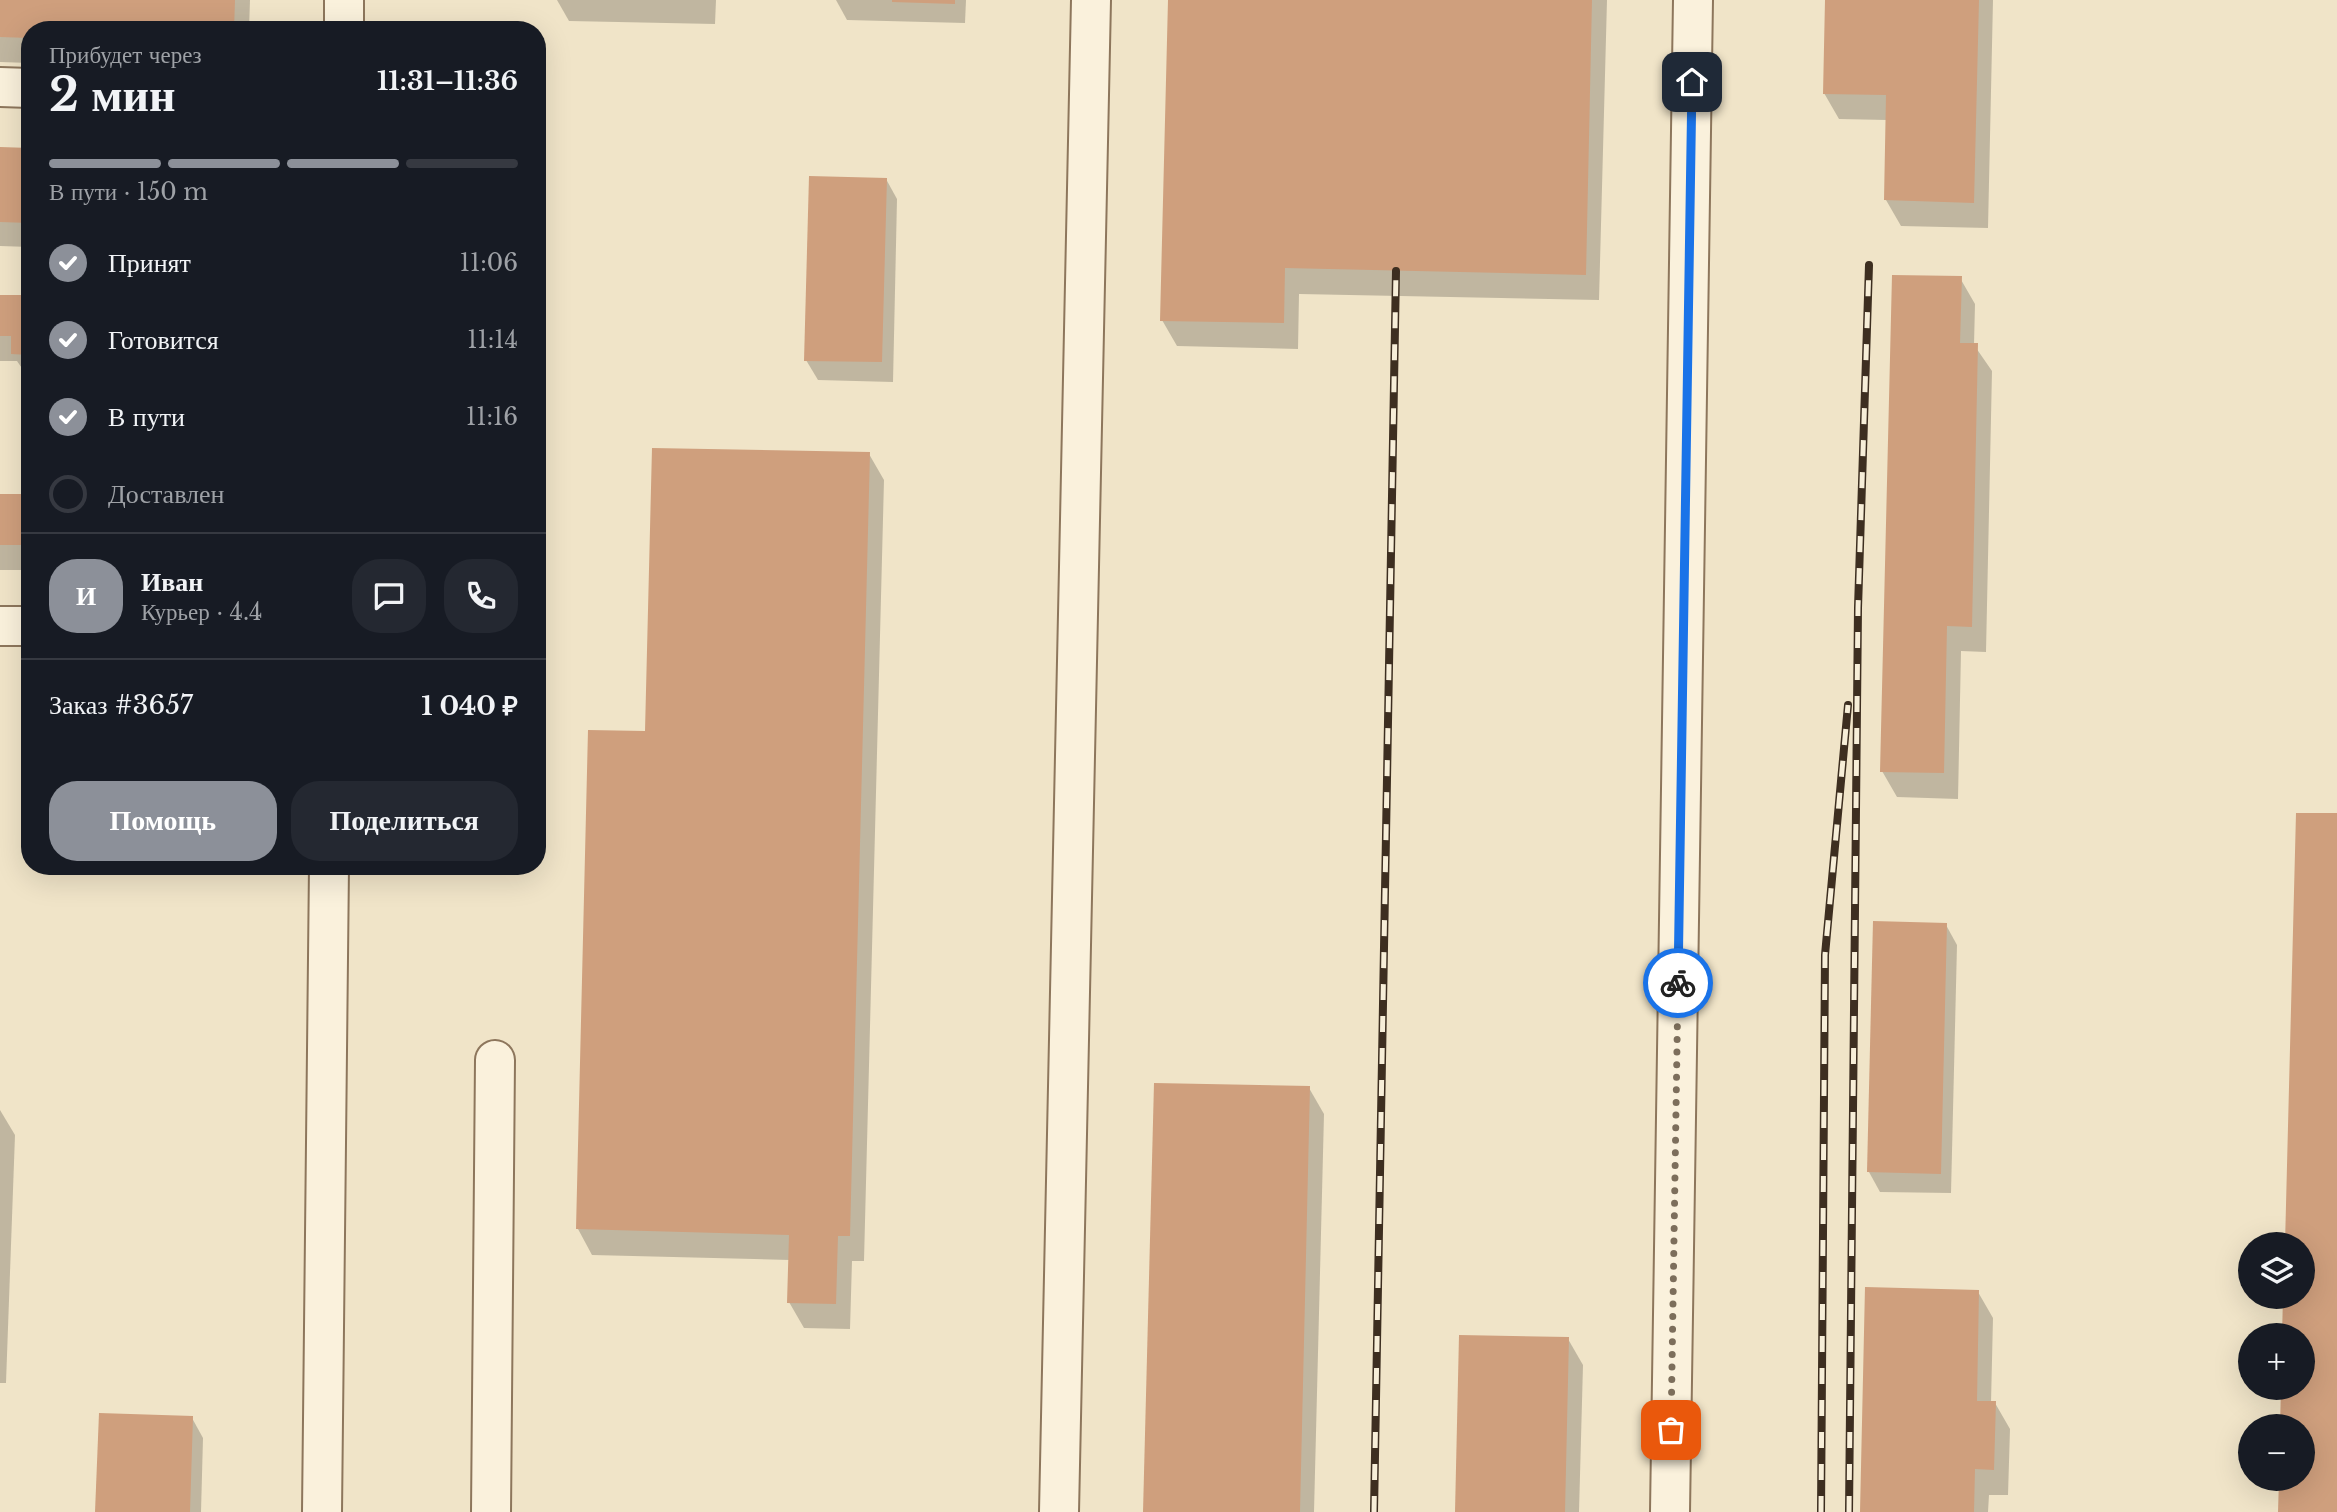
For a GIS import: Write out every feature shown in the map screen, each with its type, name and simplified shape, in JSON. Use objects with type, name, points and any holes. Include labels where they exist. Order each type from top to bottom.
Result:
[{"type":"lane","points":[[344,0],[344,21]]},
{"type":"lane","points":[[1059,1512],[1091,0]]},
{"type":"lane","points":[[1670,1512],[1693,0]]},
{"type":"lane","points":[[0,87],[21,88]]},
{"type":"lane","points":[[0,626],[21,626]]},
{"type":"lane","points":[[322,1512],[329,875]]},
{"type":"lane","points":[[491,1512],[495,1060]]},
{"type":"building","points":[[0,0],[235,0],[234,21],[21,21],[21,38],[0,37]]},
{"type":"building","points":[[955,0],[955,4],[892,2]]},
{"type":"building","points":[[1168,0],[1592,0],[1586,275],[1285,268],[1284,323],[1160,321]]},
{"type":"building","points":[[1825,0],[1979,0],[1974,203],[1884,200],[1886,95],[1823,94]]},
{"type":"building","points":[[0,147],[21,148],[21,223],[0,222]]},
{"type":"building","points":[[809,176],[887,178],[882,362],[804,361]]},
{"type":"building","points":[[1892,275],[1962,276],[1960,343],[1978,343],[1972,627],[1947,626],[1944,773],[1880,772]]},
{"type":"building","points":[[0,295],[21,295],[21,355],[11,354],[11,336],[0,336]]},
{"type":"building","points":[[652,448],[870,452],[850,1236],[838,1236],[836,1304],[787,1303],[789,1235],[576,1229],[588,730],[645,731]]},
{"type":"building","points":[[0,494],[21,494],[21,545],[0,545]]},
{"type":"building","points":[[2296,813],[2337,813],[2337,1512],[2278,1512],[2279,1491],[2315,1491],[2315,1414],[2280,1414],[2281,1400],[2315,1400],[2315,1323],[2282,1323],[2283,1309],[2315,1309],[2315,1232],[2285,1232]]},
{"type":"building","points":[[1873,921],[1947,923],[1941,1174],[1867,1172]]},
{"type":"building","points":[[1154,1083],[1310,1086],[1300,1512],[1143,1512]]},
{"type":"building","points":[[1865,1287],[1979,1290],[1977,1401],[1996,1401],[1994,1470],[1975,1469],[1974,1512],[1860,1512]]},
{"type":"building","points":[[1459,1335],[1569,1337],[1565,1512],[1455,1512]]},
{"type":"building","points":[[99,1413],[193,1416],[190,1512],[95,1512]]},
{"type":"railway","points":[[1849,1512],[1858,608],[1869,265]]},
{"type":"railway","points":[[1374,1512],[1396,271]]},
{"type":"railway","points":[[1821,1512],[1825,955],[1848,705]]},
{"type":"way so far","points":[[1671,1430],[1678,983]]},
{"type":"route","points":[[1678,983],[1692,82]]}]
